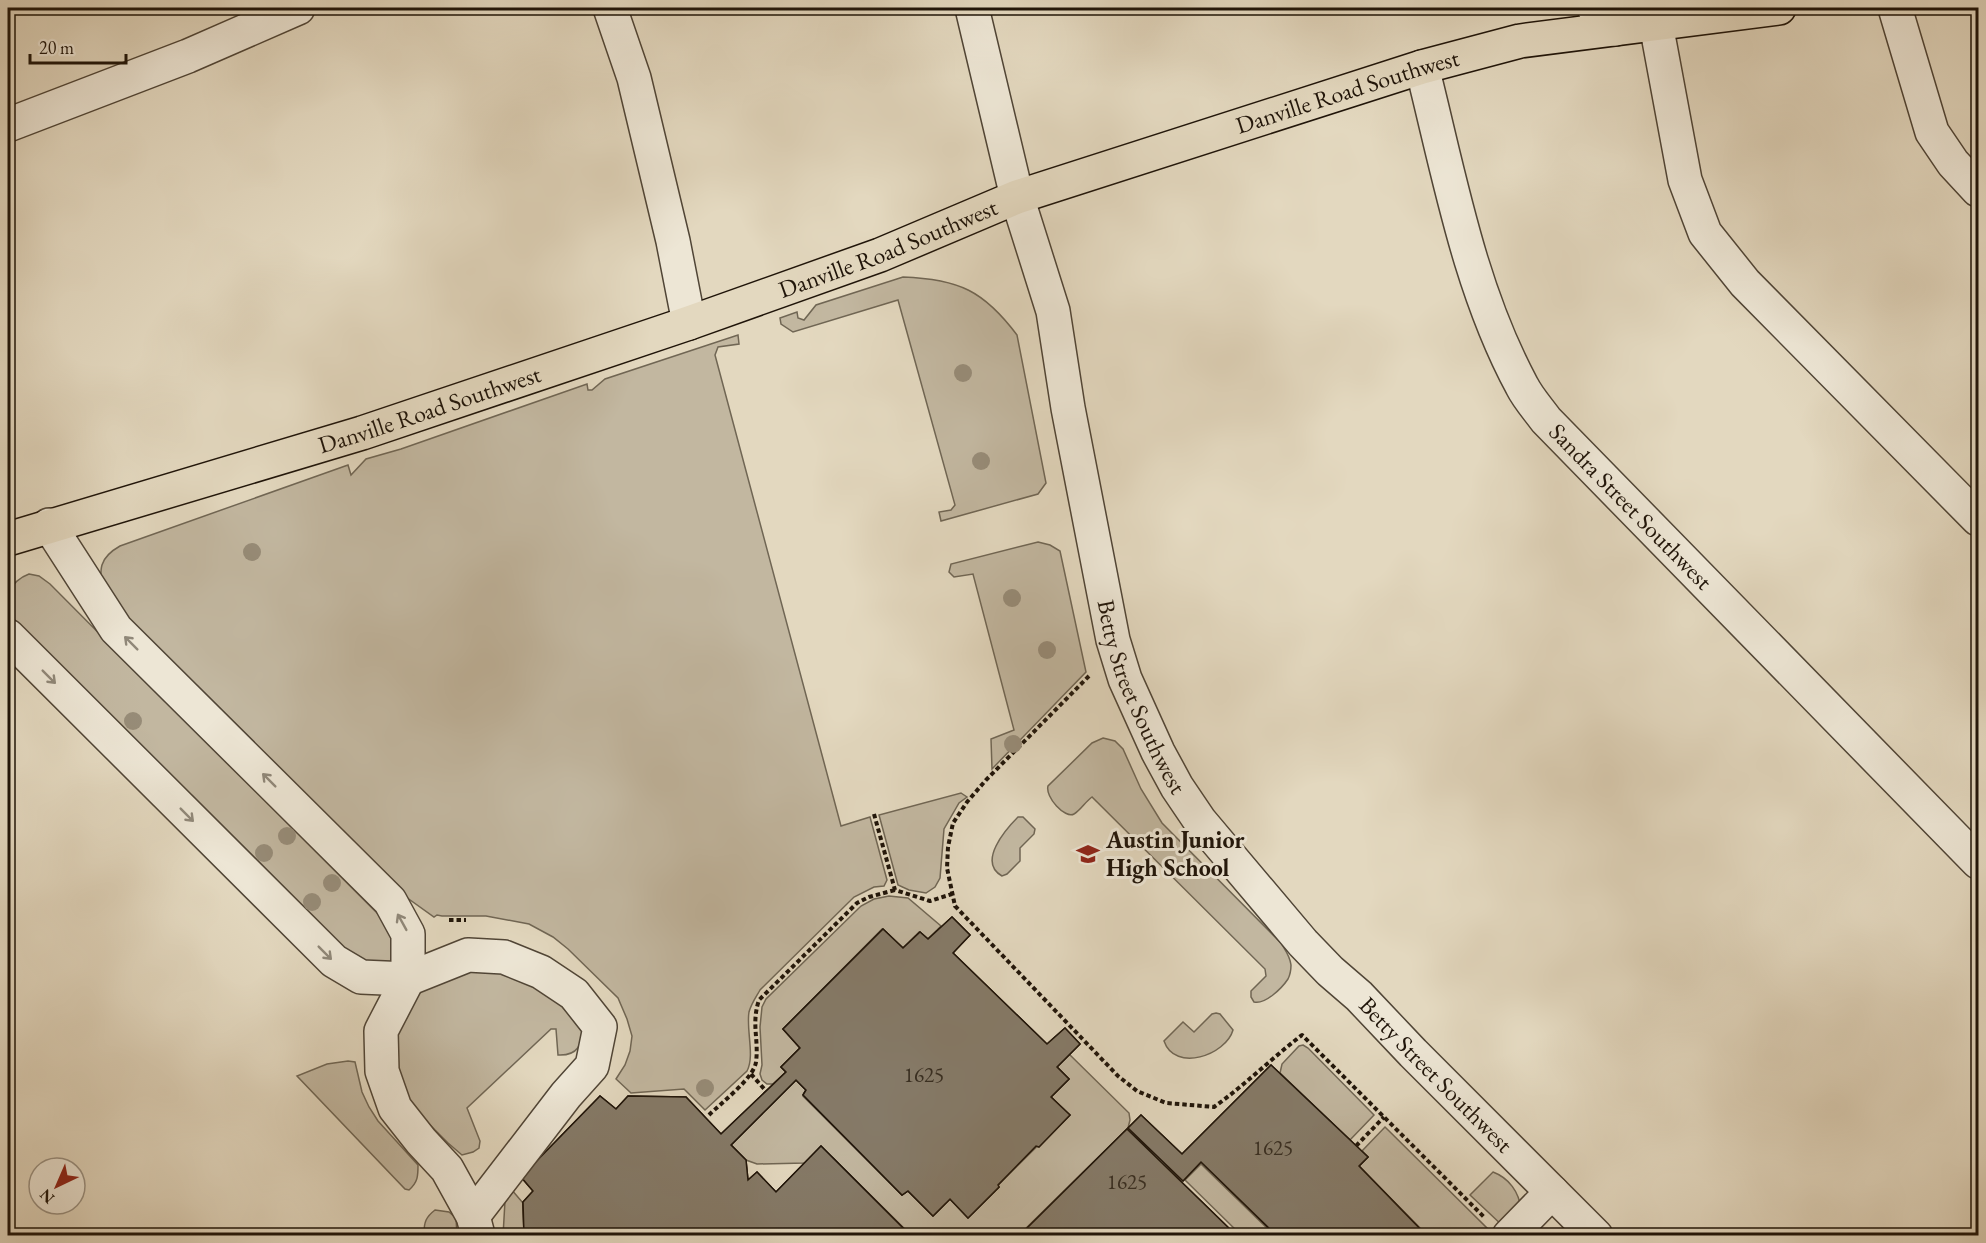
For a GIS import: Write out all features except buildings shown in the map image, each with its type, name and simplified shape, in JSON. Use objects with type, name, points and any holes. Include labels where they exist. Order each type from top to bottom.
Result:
[{"type":"main road","name":"Danville Road Southwest","points":[[8,538],[362,433],[689,323],[880,255],[1017,197],[1422,67],[1605,18],[1656,24],[1779,8]]},
{"type":"street","points":[[8,125],[188,56],[298,8]]},
{"type":"street","points":[[610,8],[634,78],[673,242],[689,323]]},
{"type":"street","name":"Betty Street Southwest","points":[[972,8],[1017,197],[1053,311],[1068,408],[1113,640],[1125,679],[1158,752],[1200,821],[1303,943],[1359,996],[1596,1236]]},
{"type":"street","points":[[1895,8],[1932,132],[1953,163],[1978,190]]},
{"type":"street","points":[[1656,24],[1685,180],[1705,233],[1745,283],[1978,519]]},
{"type":"street","name":"Sandra Street Southwest","points":[[1422,67],[1464,235],[1489,317],[1523,388],[1546,420],[1978,862]]},
{"type":"street","points":[[8,636],[333,961],[361,977],[408,979],[468,955],[504,957],[541,972],[574,994],[600,1027],[592,1066],[566,1095],[476,1226],[447,1169],[395,1108],[382,1071],[381,1031],[408,979],[408,934],[390,901],[116,629],[49,525]]},
{"type":"street","points":[[1497,1227],[1552,1191]]},
{"type":"path","points":[[1090,675],[986,780],[966,802],[953,823],[947,868],[955,906],[1092,1050],[1137,1091],[1166,1103],[1214,1107],[1240,1089],[1302,1035],[1497,1227]]},
{"type":"path","points":[[874,814],[894,890]]},
{"type":"path","points":[[709,1114],[751,1074],[756,1063],[755,1013],[759,1000],[857,903],[894,890],[930,901],[952,894]]},
{"type":"path","points":[[449,920],[474,920]]},
{"type":"path","points":[[751,1074],[766,1091]]},
{"type":"path","points":[[1356,1146],[1384,1117]]},
{"type":"shaded area","points":[[903,277],[940,281],[969,290],[993,308],[1017,335],[1046,483],[1038,494],[941,521],[939,512],[951,510],[955,505],[898,300],[793,332],[781,324],[780,318],[797,312],[798,318],[804,320],[816,305]]},
{"type":"shaded area","points":[[738,335],[739,344],[718,347],[715,355],[841,826],[870,817],[887,880],[884,886],[874,887],[854,897],[760,990],[749,1012],[750,1058],[747,1071],[705,1110],[684,1089],[631,1093],[616,1079],[625,1065],[632,1036],[618,998],[553,937],[529,924],[486,916],[437,915],[434,917],[406,897],[102,594],[101,572],[107,556],[120,546],[348,465],[351,475],[366,459],[587,384],[588,390],[592,390],[605,379]]},
{"type":"shaded area","points":[[1038,542],[1060,551],[1086,672],[992,769],[991,739],[1014,730],[973,574],[954,577],[949,572],[951,564]]},
{"type":"shaded area","points":[[29,574],[39,576],[50,584],[394,930],[399,946],[391,963],[358,966],[11,619],[7,605],[9,592],[17,581]]},
{"type":"shaded area","points":[[1103,738],[1115,741],[1123,749],[1141,789],[1162,823],[1281,943],[1290,962],[1290,974],[1282,987],[1273,995],[1263,1001],[1254,1002],[1251,991],[1266,976],[1265,969],[1092,797],[1076,813],[1070,815],[1056,806],[1048,791],[1048,786],[1092,743]]},
{"type":"shaded area","points":[[961,793],[967,797],[959,803],[944,829],[940,878],[935,887],[926,893],[898,885],[879,815]]},
{"type":"shaded area","points":[[1018,817],[1023,817],[1035,829],[1034,834],[1020,848],[1020,861],[1002,876],[995,870],[992,863],[993,854],[1001,837]]},
{"type":"shaded area","points":[[889,896],[908,898],[941,926],[928,939],[919,932],[903,948],[882,929],[783,1029],[800,1048],[781,1067],[786,1072],[773,1084],[767,1084],[762,1080],[760,1074],[762,1065],[760,1027],[762,1007],[766,999],[861,906],[874,899]]},
{"type":"shaded area","points":[[481,961],[544,988],[582,1027],[582,1033],[580,1044],[575,1051],[558,1055],[556,1029],[551,1029],[467,1108],[480,1141],[479,1148],[462,1155],[426,1121],[398,1087],[391,1043],[413,991]]},
{"type":"shaded area","points":[[1212,1014],[1220,1014],[1233,1030],[1221,1047],[1200,1057],[1189,1058],[1178,1056],[1170,1051],[1164,1041],[1183,1022],[1194,1032]]},
{"type":"shaded area","points":[[1303,1045],[1374,1115],[1350,1140],[1280,1073],[1282,1064],[1299,1046]]},
{"type":"shaded area","points":[[1069,1054],[1129,1113],[1128,1128],[1019,1235],[911,1235],[821,1146],[805,1163],[757,1164],[746,1160],[731,1145],[796,1080],[806,1090],[803,1096],[902,1195],[908,1191],[933,1216],[950,1199],[968,1218],[1069,1115],[1051,1097],[1069,1079],[1057,1067]]},
{"type":"shaded area","points":[[355,1062],[362,1092],[378,1121],[418,1165],[417,1179],[409,1190],[405,1189],[297,1076],[327,1064]]},
{"type":"shaded area","points":[[1385,1127],[1493,1234],[1492,1236],[1427,1235],[1359,1166],[1368,1157],[1362,1151]]},
{"type":"shaded area","points":[[1201,1164],[1274,1235],[1241,1235],[1185,1180]]},
{"type":"shaded area","points":[[1493,1172],[1508,1182],[1520,1203],[1521,1209],[1505,1228],[1470,1195]]},
{"type":"shaded area","points":[[511,1189],[523,1203],[524,1235],[503,1236],[505,1201]]},
{"type":"shaded area","points":[[435,1210],[449,1212],[456,1218],[457,1235],[426,1235],[424,1233],[426,1220]]},
{"type":"place","name":"Austin Junior High School","points":[[1088,854]]}]
